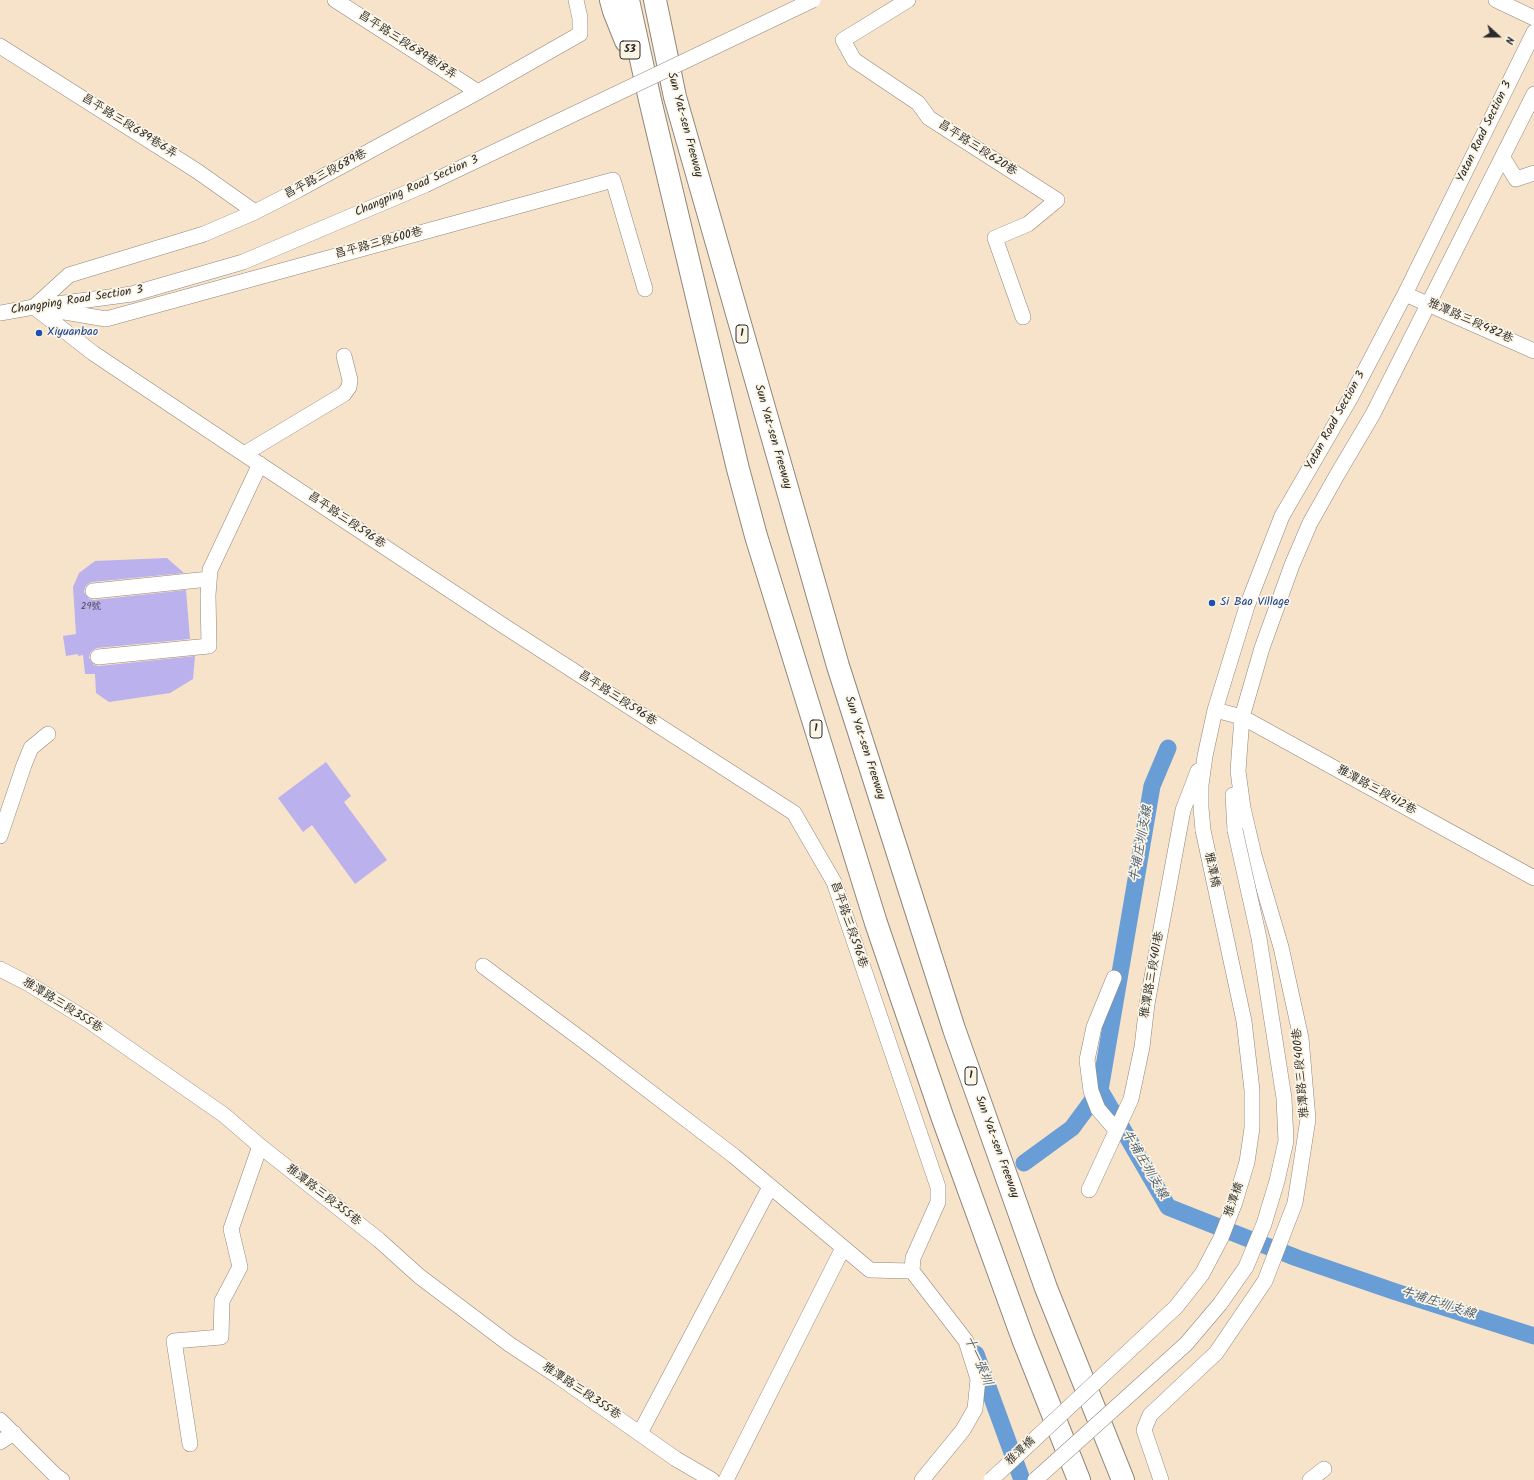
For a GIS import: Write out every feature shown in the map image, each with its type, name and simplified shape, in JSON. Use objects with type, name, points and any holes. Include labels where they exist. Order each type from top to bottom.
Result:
[{"type":"highway","name":"53","points":[[611,0],[614,11],[650,100]]},
{"type":"highway","name":"1","points":[[628,0],[650,100],[736,462],[756,536],[871,908],[944,1124],[1023,1339],[1079,1480]]},
{"type":"highway","name":"Sun Yat-sen Freeway","points":[[655,0],[675,97],[838,666],[954,1029],[1046,1288],[1123,1480]]},
{"type":"highway","points":[[668,0],[675,97]]},
{"type":"street","name":"昌平路三段689巷18弄","points":[[335,0],[478,92]]},
{"type":"street","name":"昌平路三段689巷","points":[[34,307],[69,275],[204,234],[255,212],[478,92],[580,34],[580,18],[576,0]]},
{"type":"street","name":"Changping Road Section 3","points":[[0,313],[132,294],[243,262],[425,186],[813,0]]},
{"type":"street","name":"昌平路三段620巷","points":[[908,0],[843,40],[854,60],[918,103],[929,118],[1057,200],[1028,224],[995,238],[1023,317]]},
{"type":"street","points":[[1496,0],[1534,18]]},
{"type":"street","name":"Yatan Road Section 3","points":[[1203,830],[1201,808],[1205,756],[1215,710],[1247,606],[1282,516],[1351,397],[1405,294],[1534,32]]},
{"type":"street","name":"昌平路三段689巷6弄","points":[[0,46],[197,171],[255,212]]},
{"type":"street","points":[[1035,1480],[1186,1344],[1220,1304],[1246,1267],[1264,1224],[1277,1181],[1286,1141],[1284,1098],[1259,938],[1235,830],[1233,796],[1242,717],[1262,648],[1292,565],[1310,523],[1373,414],[1534,94]]},
{"type":"street","points":[[1503,158],[1516,180],[1534,173]]},
{"type":"street","name":"昌平路三段600巷","points":[[34,307],[106,319],[613,180],[645,289]]},
{"type":"street","name":"雅潭路三段482巷","points":[[1405,294],[1534,351]]},
{"type":"street","name":"昌平路三段596巷","points":[[34,307],[93,353],[244,454],[504,626],[794,813],[834,882],[938,1187],[938,1202],[913,1258],[912,1271]]},
{"type":"street","points":[[244,454],[344,394],[349,387],[350,380],[344,356]]},
{"type":"street","points":[[98,658],[209,646],[208,595],[210,570],[260,464]]},
{"type":"street","points":[[93,591],[210,579]]},
{"type":"street","name":"雅潭路三段412巷","points":[[1215,710],[1242,717],[1534,878]]},
{"type":"street","name":"雅潭路三段400巷","points":[[1161,1480],[1144,1430],[1150,1415],[1216,1353],[1265,1281],[1295,1203],[1308,1119],[1301,1038],[1281,947],[1254,855],[1243,808],[1238,771],[1242,717]]},
{"type":"street","points":[[0,836],[31,748],[48,734]]},
{"type":"street","name":"雅潭路三段401巷","points":[[1089,1190],[1131,1098],[1142,1047],[1147,1004],[1183,810],[1205,756]]},
{"type":"street","name":"雅潭橋","points":[[991,1480],[1176,1307],[1202,1274],[1220,1238],[1235,1202],[1247,1162],[1252,1128],[1252,1090],[1244,1021],[1203,830]]},
{"type":"street","points":[[483,966],[728,1151],[870,1270],[912,1271],[966,1341],[978,1379],[975,1409],[963,1430],[922,1480]]},
{"type":"street","name":"雅潭路三段355巷","points":[[0,969],[28,984],[88,1021],[224,1115],[260,1146],[379,1240],[419,1276],[509,1344],[560,1377],[676,1459],[712,1480]]},
{"type":"street","points":[[1114,978],[1094,1026],[1087,1060],[1091,1091],[1098,1109],[1117,1129]]},
{"type":"street","points":[[190,1444],[174,1341],[221,1337],[222,1301],[240,1267],[231,1229],[260,1146]]},
{"type":"street","points":[[640,1433],[770,1187]]},
{"type":"street","points":[[726,1480],[842,1248]]},
{"type":"street","points":[[0,1420],[55,1475],[62,1480]]},
{"type":"street","points":[[0,1442],[14,1433]]},
{"type":"street","points":[[1310,1480],[1324,1469]]},
{"type":"building","points":[[167,558],[184,573],[92,582],[85,587],[84,592],[89,599],[94,600],[186,590],[190,639],[97,648],[90,653],[89,658],[94,665],[99,666],[195,656],[193,679],[170,693],[109,702],[96,693],[95,674],[85,674],[83,655],[78,656],[78,654],[66,656],[63,636],[76,634],[73,587],[79,573],[95,561]]},
{"type":"building","points":[[326,762],[351,796],[344,802],[387,860],[355,884],[312,825],[303,832],[278,798]]},
{"type":"waterway","name":"牛埔庄圳支線","points":[[1168,748],[1152,786],[1100,1090],[1168,1207],[1297,1258],[1396,1292],[1534,1336]]},
{"type":"waterway","name":"十一張圳","points":[[1024,1163],[1072,1128],[1100,1090]]},
{"type":"waterway","name":"十一張圳","points":[[976,1354],[1022,1480]]},
{"type":"place","name":"Xiyuanbao","points":[[39,333]]},
{"type":"place","name":"Si Bao Village","points":[[1212,603]]}]
